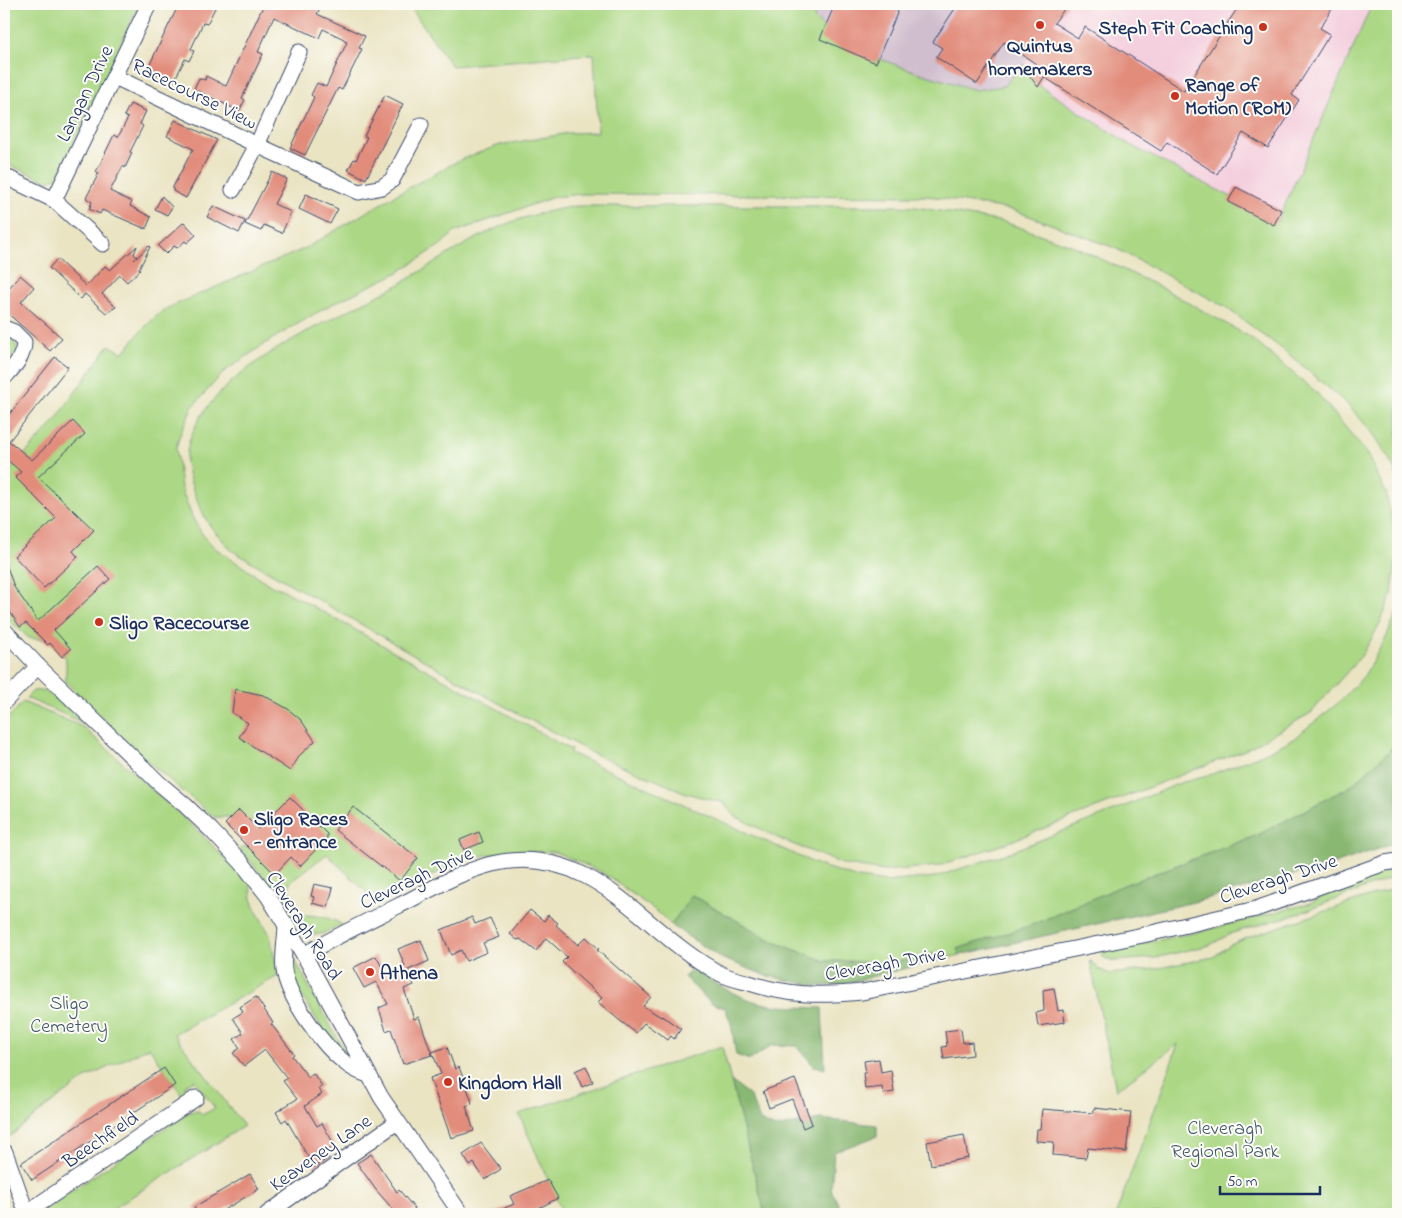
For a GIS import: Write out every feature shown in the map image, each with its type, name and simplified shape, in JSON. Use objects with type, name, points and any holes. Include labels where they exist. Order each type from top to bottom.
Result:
[{"type":"street","name":"Langan Drive","points":[[54,200],[149,4]]},
{"type":"street","name":"Racecourse View","points":[[233,190],[258,145],[299,52]]},
{"type":"street","name":"Racecourse View","points":[[115,77],[359,192],[382,187],[392,180],[421,125]]},
{"type":"street","points":[[4,176],[54,200],[103,244]]},
{"type":"street","points":[[4,328],[14,332],[24,342],[24,350],[16,364],[4,378]]},
{"type":"street","name":"Cleveragh Road","points":[[4,630],[38,666],[160,784],[185,804],[211,830],[268,896],[304,955],[368,1075],[397,1122],[461,1214]]},
{"type":"street","points":[[4,702],[38,666]]},
{"type":"street","name":"Cleveragh Drive","points":[[304,955],[455,877],[502,862],[528,861],[561,865],[592,878],[622,899],[691,956],[722,974],[768,989],[794,994],[822,995],[862,992],[1143,935],[1256,909],[1385,863],[1398,861]]},
{"type":"street","points":[[286,924],[283,968],[290,991],[324,1042],[344,1062],[368,1075]]},
{"type":"street","name":"Beechfield","points":[[27,1214],[196,1098]]},
{"type":"street","name":"Keaveney Lane","points":[[267,1214],[397,1122]]},
{"type":"street","points":[[5,1152],[27,1214]]},
{"type":"shaded area","points":[[816,4],[1065,4],[1024,64],[1004,86],[976,90],[919,73],[843,46],[814,18]]},
{"type":"shaded area","points":[[1065,4],[1372,4],[1278,221],[1132,146],[1038,85],[1024,64]]},
{"type":"green space","points":[[4,4],[139,4],[59,176],[48,181],[4,163]]},
{"type":"green space","points":[[408,4],[816,4],[814,18],[843,46],[919,73],[976,90],[1004,86],[1024,64],[1038,85],[1132,146],[1278,221],[1372,4],[1398,4],[1398,479],[1390,459],[1372,432],[1346,403],[1285,351],[1224,306],[1115,248],[1013,210],[928,196],[582,194],[554,197],[455,232],[439,246],[399,272],[330,305],[272,339],[225,371],[193,406],[179,437],[176,449],[181,488],[193,519],[203,535],[215,548],[273,587],[280,588],[571,750],[570,753],[818,865],[858,878],[886,882],[935,877],[1005,854],[1180,783],[1207,776],[1263,754],[1293,739],[1337,704],[1364,676],[1386,638],[1398,609],[1398,743],[1351,786],[1258,835],[1124,885],[1032,925],[957,949],[960,955],[939,960],[936,953],[897,962],[825,961],[774,942],[692,895],[671,925],[659,913],[602,872],[555,852],[514,851],[474,857],[376,901],[327,854],[290,882],[289,890],[297,904],[287,910],[273,888],[239,848],[247,846],[251,837],[229,817],[214,817],[140,755],[66,682],[66,658],[46,640],[29,638],[4,616],[4,476],[52,425],[109,345],[123,353],[142,330],[163,310],[306,248],[397,194],[462,159],[500,145],[569,133],[598,132],[594,54],[452,66]]},
{"type":"green space","points":[[576,206],[916,207],[1004,222],[1074,246],[1164,289],[1248,336],[1316,392],[1366,452],[1386,493],[1397,541],[1392,594],[1379,626],[1362,655],[1311,713],[1245,750],[1001,845],[938,866],[885,871],[845,865],[780,839],[733,815],[724,803],[686,793],[592,753],[495,701],[231,550],[211,527],[203,513],[195,495],[186,460],[189,442],[201,416],[220,393],[244,371],[272,352],[399,285],[479,237],[503,225],[523,218]]},
{"type":"green space","points":[[4,334],[14,340],[17,349],[4,371]]},
{"type":"green space","points":[[44,690],[84,723],[26,698],[33,691]]},
{"type":"green space","name":"Sligo Cemetery","points":[[23,702],[83,727],[200,833],[250,884],[253,905],[270,935],[278,976],[174,1034],[244,1126],[104,1214],[37,1214],[189,1112],[199,1111],[202,1115],[215,1108],[194,1080],[184,1086],[186,1090],[184,1098],[149,1047],[86,1078],[4,1141],[4,722]]},
{"type":"green space","points":[[1398,743],[1398,842],[1337,863],[1198,901],[960,955],[957,949],[1032,925],[1124,885],[1258,835],[1351,786]]},
{"type":"green space","points":[[1398,870],[1398,877],[1300,913],[1232,933],[1210,945],[1155,958],[1113,961],[1103,957],[1101,952],[1203,931],[1311,903],[1339,887],[1381,872]]},
{"type":"green space","name":"Cleveragh Regional Park","points":[[1398,887],[1398,977],[1393,978],[1388,1000],[1398,1008],[1398,1214],[1116,1214],[1178,1044],[1116,1090],[1090,960],[1098,969],[1110,974],[1154,969],[1213,957],[1230,945],[1249,937]]},
{"type":"green space","points":[[692,895],[774,942],[825,961],[897,962],[936,953],[939,960],[839,985],[817,986],[767,976],[721,958],[671,925]]},
{"type":"green space","points":[[298,915],[326,918],[342,925],[320,934],[311,933],[293,919]]},
{"type":"green space","points":[[289,949],[347,1056],[329,1039],[291,979]]},
{"type":"green space","points":[[693,969],[726,989],[757,1002],[822,1008],[825,1069],[814,1066],[797,1046],[772,1045],[750,1060],[736,1055],[731,1023],[725,1008],[711,1003],[684,977]]},
{"type":"green space","points":[[1398,977],[1398,1008],[1388,1000],[1393,978]]},
{"type":"green space","points":[[722,1046],[765,1214],[563,1214],[519,1114]]},
{"type":"green space","points":[[731,1081],[750,1096],[760,1121],[775,1128],[820,1119],[877,1125],[877,1136],[834,1152],[831,1190],[844,1214],[765,1214]]},
{"type":"building","points":[[179,4],[217,4],[207,24],[203,23],[191,49],[194,51],[189,61],[185,59],[174,81],[147,70]]},
{"type":"building","points":[[264,4],[322,4],[317,14],[365,36],[359,48],[362,49],[342,90],[338,88],[305,155],[290,148],[314,97],[311,95],[317,83],[326,87],[347,42],[344,39],[323,29],[319,38],[274,17],[258,52],[263,54],[242,98],[245,100],[239,111],[194,89],[199,78],[205,80],[206,76],[226,86]]},
{"type":"building","points":[[835,4],[901,4],[876,63],[820,39]]},
{"type":"building","points":[[958,4],[1068,4],[1054,23],[1078,38],[1085,27],[1184,91],[1240,4],[1335,4],[1320,28],[1330,34],[1292,95],[1299,100],[1268,148],[1243,133],[1217,174],[1167,142],[1161,151],[1044,77],[1038,87],[1029,75],[1036,64],[1004,42],[977,84],[936,57],[942,48],[933,42]]},
{"type":"building","points":[[385,95],[403,104],[366,179],[348,170],[354,159],[356,160],[367,137],[364,136]]},
{"type":"building","points":[[130,104],[146,111],[140,124],[143,126],[130,152],[132,153],[125,168],[123,166],[110,191],[132,202],[130,206],[151,217],[146,229],[102,210],[100,214],[89,209],[92,202],[86,198],[99,173],[96,172],[114,135],[118,137],[128,118],[124,116]]},
{"type":"building","points":[[175,120],[217,140],[186,198],[173,191],[173,187],[193,149],[167,136]]},
{"type":"building","points":[[272,172],[287,179],[274,204],[291,212],[282,233],[264,225],[261,231],[245,224]]},
{"type":"building","points":[[1236,187],[1281,210],[1274,225],[1228,202]]},
{"type":"building","points":[[306,194],[338,209],[330,224],[299,209]]},
{"type":"building","points":[[162,196],[172,207],[167,215],[155,209]]},
{"type":"building","points":[[213,206],[245,221],[239,233],[207,217]]},
{"type":"building","points":[[184,222],[196,235],[187,243],[185,241],[177,248],[174,246],[166,254],[158,246]]},
{"type":"building","points":[[137,246],[134,254],[137,257],[134,260],[150,247],[140,270],[127,282],[120,275],[102,294],[116,307],[106,313],[85,294],[81,299],[49,268],[57,259],[86,286],[105,266],[110,270]]},
{"type":"building","points":[[20,275],[34,287],[21,302],[62,338],[50,351],[4,310],[4,294]]},
{"type":"building","points":[[55,357],[68,367],[9,441],[32,460],[73,421],[85,434],[38,477],[94,530],[73,551],[78,557],[44,588],[14,556],[56,518],[15,477],[21,472],[4,457],[4,421]]},
{"type":"building","points":[[5,561],[14,587],[38,621],[98,566],[110,579],[54,630],[71,649],[62,657],[50,643],[48,645],[26,623],[20,627],[4,603]]},
{"type":"building","points":[[235,689],[263,695],[288,709],[301,720],[315,741],[300,755],[290,771],[239,737],[248,723],[232,713]]},
{"type":"building","points":[[290,797],[327,834],[327,838],[300,866],[291,857],[275,874],[225,824],[239,810],[258,829]]},
{"type":"building","points":[[353,807],[418,858],[400,881],[335,830]]},
{"type":"building","points":[[479,832],[483,842],[464,850],[460,840]]},
{"type":"building","points":[[314,884],[333,888],[328,907],[312,903],[314,897],[311,896]]},
{"type":"building","points":[[530,910],[544,921],[548,915],[578,945],[586,937],[599,949],[597,950],[651,997],[643,1006],[681,1029],[674,1039],[671,1036],[668,1040],[644,1023],[636,1033],[619,1020],[598,1002],[602,998],[562,962],[567,957],[546,938],[536,951],[510,934]]},
{"type":"building","points":[[472,917],[475,924],[490,918],[499,937],[483,943],[487,952],[466,961],[461,950],[451,955],[441,930]]},
{"type":"building","points":[[421,940],[429,961],[408,970],[414,985],[404,989],[414,1019],[419,1017],[432,1055],[403,1064],[391,1029],[386,1031],[379,1008],[388,1004],[376,982],[364,988],[353,968],[376,956],[387,976],[405,966],[398,949]]},
{"type":"building","points":[[1054,988],[1058,1011],[1063,1010],[1065,1022],[1038,1026],[1036,1013],[1044,1011],[1043,990]]},
{"type":"building","points":[[256,997],[273,1023],[271,1024],[294,1054],[292,1056],[308,1077],[313,1073],[322,1086],[318,1089],[322,1094],[305,1106],[317,1126],[322,1123],[335,1146],[325,1152],[329,1158],[314,1167],[286,1119],[282,1122],[276,1112],[297,1099],[283,1081],[287,1078],[265,1050],[244,1066],[233,1053],[240,1048],[234,1039],[243,1033],[233,1018],[243,1012],[240,1007]]},
{"type":"building","points":[[961,1029],[963,1043],[972,1042],[973,1055],[944,1059],[942,1047],[947,1046],[945,1031]]},
{"type":"building","points":[[447,1047],[455,1069],[459,1067],[471,1099],[472,1104],[466,1106],[474,1131],[451,1138],[430,1078],[441,1074],[432,1052]]},
{"type":"building","points":[[879,1059],[881,1072],[891,1070],[894,1092],[883,1094],[882,1087],[865,1089],[863,1073],[866,1073],[864,1061]]},
{"type":"building","points":[[586,1066],[593,1082],[582,1087],[575,1071]]},
{"type":"building","points":[[164,1068],[175,1085],[32,1180],[21,1163]]},
{"type":"building","points":[[795,1079],[812,1124],[803,1128],[792,1099],[769,1108],[763,1091]]},
{"type":"building","points":[[1094,1108],[1131,1112],[1126,1152],[1088,1148],[1086,1158],[1053,1155],[1054,1142],[1036,1141],[1037,1129],[1040,1129],[1042,1109],[1093,1113]]},
{"type":"building","points":[[964,1135],[968,1158],[931,1165],[927,1142]]},
{"type":"building","points":[[481,1143],[501,1169],[485,1180],[474,1163],[470,1166],[463,1155]]},
{"type":"building","points":[[371,1154],[397,1192],[399,1190],[415,1209],[409,1214],[397,1214],[376,1190],[357,1163]]},
{"type":"building","points":[[250,1174],[259,1189],[217,1214],[198,1214],[194,1207]]},
{"type":"building","points":[[548,1180],[558,1198],[528,1214],[491,1214],[514,1204],[510,1196]]},
{"type":"place","name":"Quintus homemakers","points":[[1040,25]]},
{"type":"place","name":"Steph Fit Coaching","points":[[1263,27]]},
{"type":"place","name":"Range of Motion (RoM)","points":[[1175,96]]},
{"type":"place","name":"Sligo Racecourse","points":[[99,622]]},
{"type":"place","name":"Sligo Races - entrance","points":[[244,830]]},
{"type":"place","name":"Athena","points":[[370,972]]},
{"type":"place","name":"Kingdom Hall","points":[[448,1082]]}]
